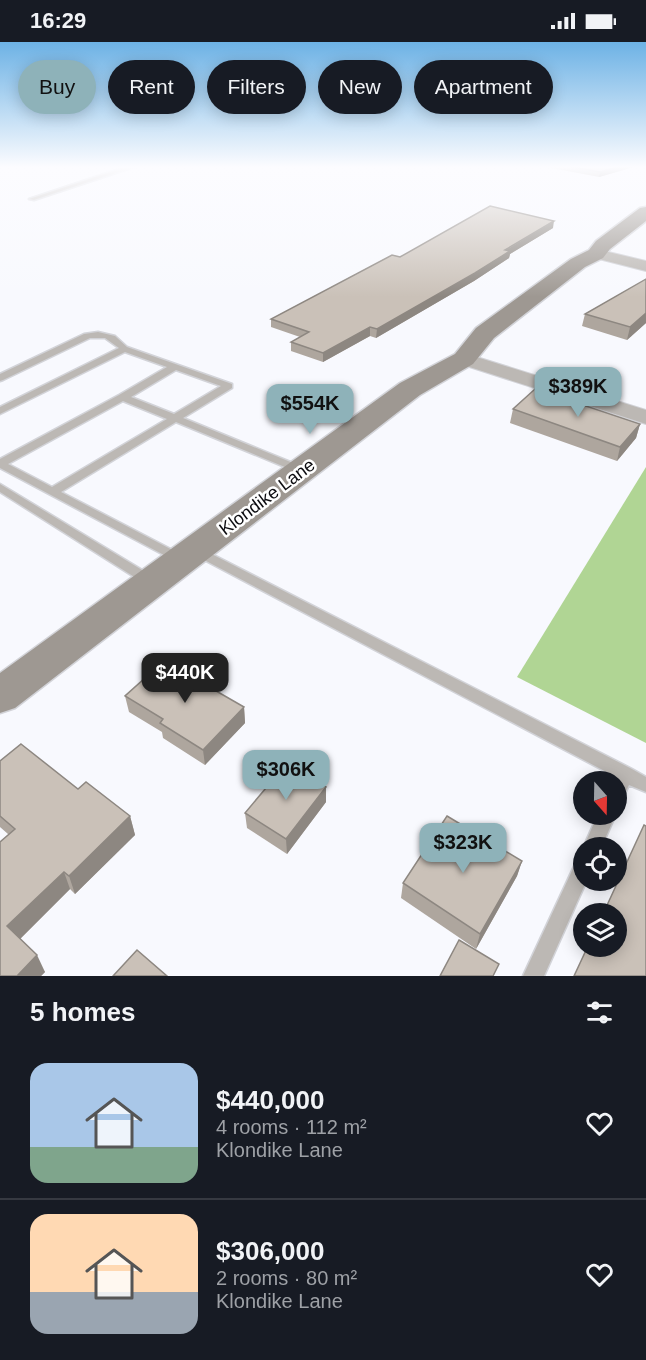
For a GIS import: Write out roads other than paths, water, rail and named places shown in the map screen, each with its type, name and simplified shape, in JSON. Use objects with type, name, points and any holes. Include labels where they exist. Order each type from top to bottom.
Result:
[{"type":"street","name":"Klondike Lane","points":[[0,696],[410,389],[464,359],[485,333],[578,263],[596,254],[603,245],[646,212]]},
{"type":"street","points":[[596,254],[646,266]]},
{"type":"street","points":[[464,359],[646,417]]},
{"type":"lane","points":[[0,378],[87,336],[99,333],[116,339],[124,349],[229,386],[52,492]]},
{"type":"lane","points":[[0,411],[124,349]]},
{"type":"lane","points":[[0,464],[176,366]]},
{"type":"lane","points":[[123,397],[303,470]]},
{"type":"lane","points":[[0,464],[52,492],[188,555],[620,771]]},
{"type":"lane","points":[[0,487],[153,582]]},
{"type":"lane","points":[[627,775],[646,785]]},
{"type":"lane","points":[[533,976],[573,890]]}]
